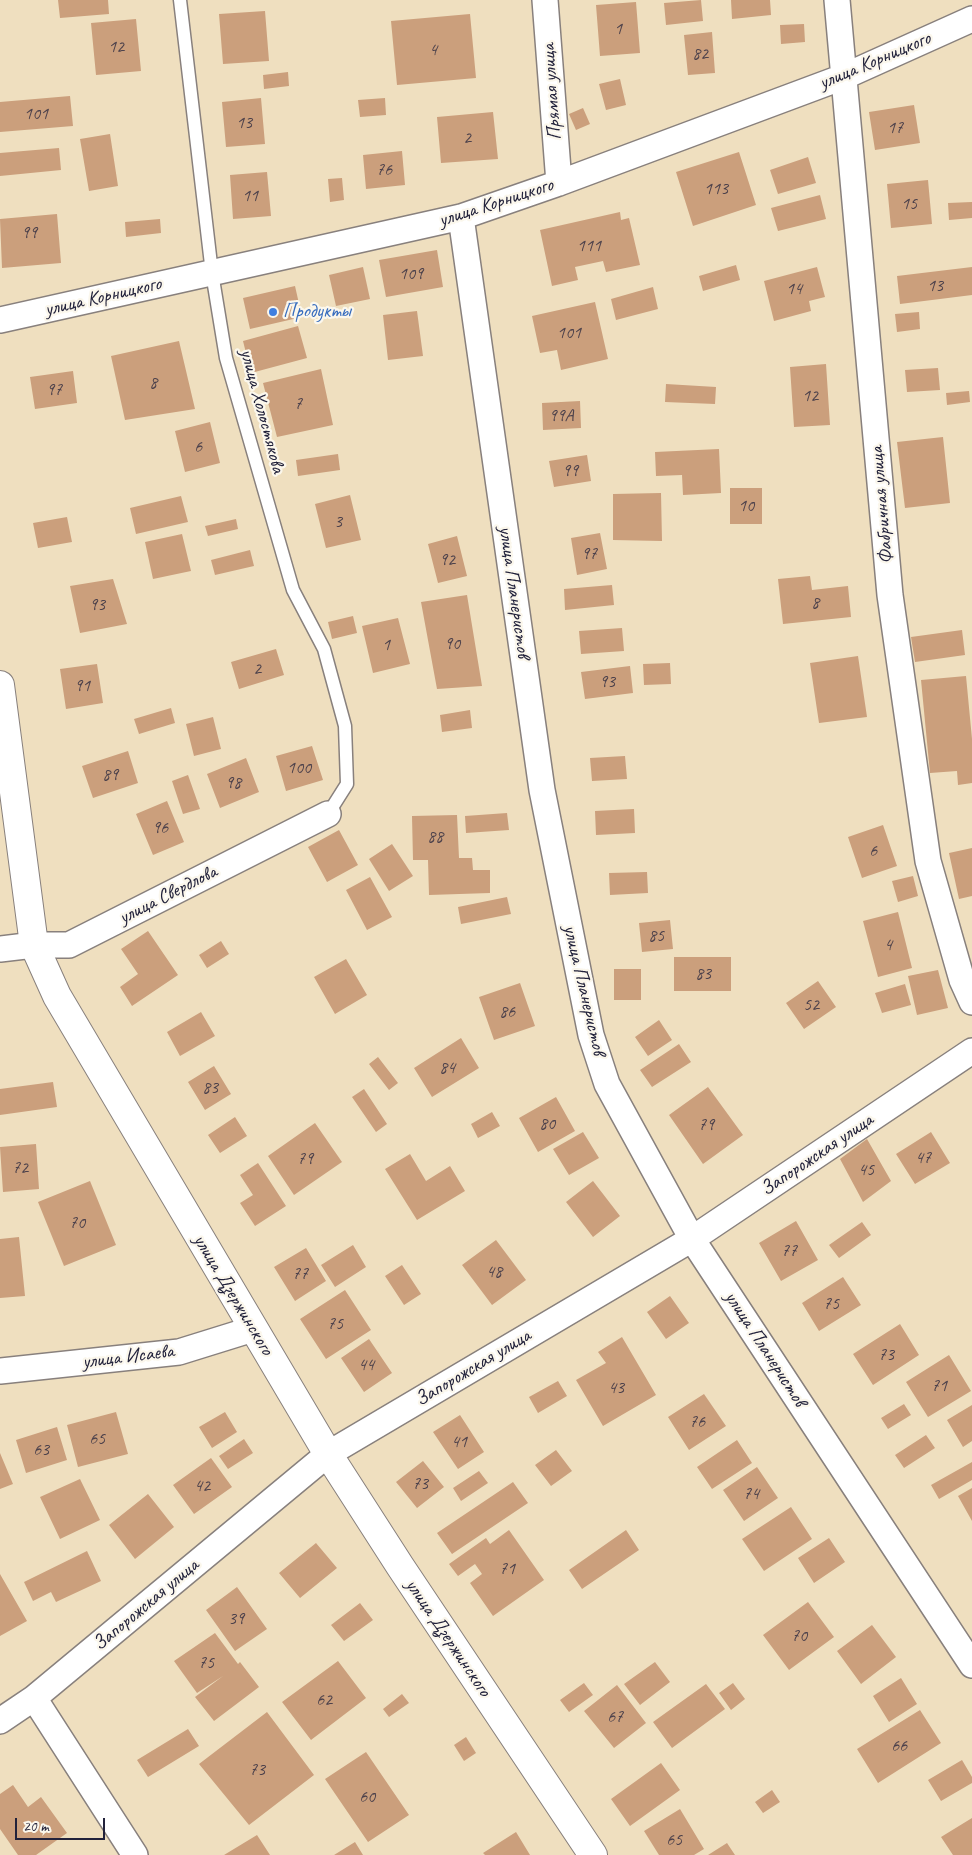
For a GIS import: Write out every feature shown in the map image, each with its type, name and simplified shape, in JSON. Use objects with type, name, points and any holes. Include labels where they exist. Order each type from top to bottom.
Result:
[{"type":"street","name":"Прямая улица","points":[[545,0],[559,183]]},
{"type":"street","name":"Фабричная улица","points":[[837,0],[890,596],[928,861],[962,980],[972,1002]]},
{"type":"street","name":"улица Корницкого","points":[[0,320],[461,217],[559,183],[843,76],[972,19]]},
{"type":"street","name":"улица Планеристов","points":[[461,217],[542,790],[591,1035],[607,1084],[692,1239],[972,1665]]},
{"type":"street","name":"улица Дзержинского","points":[[0,685],[34,945],[57,996],[328,1454],[400,1566],[593,1855]]},
{"type":"street","name":"улица Свердлова","points":[[0,949],[34,945],[69,945],[328,814]]},
{"type":"street","name":"Запорожская улица","points":[[0,1721],[34,1698],[328,1454],[692,1239],[972,1051]]},
{"type":"street","name":"улица Исаева","points":[[0,1371],[179,1352],[253,1329]]},
{"type":"street","points":[[34,1698],[135,1855]]},
{"type":"lane","name":"улица Холостякова","points":[[180,0],[212,273],[226,358],[293,590],[324,649],[345,726],[347,784],[328,814]]},
{"type":"building","points":[[58,0],[108,0],[109,14],[60,18]]},
{"type":"building","points":[[701,0],[703,21],[666,25],[664,3]]},
{"type":"building","points":[[731,0],[770,0],[771,15],[732,19]]},
{"type":"building","points":[[636,2],[640,53],[600,56],[596,5]]},
{"type":"building","points":[[265,11],[269,61],[223,64],[219,14]]},
{"type":"building","points":[[470,14],[476,78],[397,85],[391,21]]},
{"type":"building","points":[[136,19],[141,71],[96,75],[91,23]]},
{"type":"building","points":[[804,24],[805,42],[781,44],[780,25]]},
{"type":"building","points":[[712,32],[715,73],[688,75],[684,35]]},
{"type":"building","points":[[288,72],[289,86],[264,89],[263,75]]},
{"type":"building","points":[[620,79],[626,105],[606,110],[599,84]]},
{"type":"building","points":[[70,96],[73,126],[0,132],[0,102]]},
{"type":"building","points":[[261,98],[265,144],[226,147],[222,102]]},
{"type":"building","points":[[385,98],[386,115],[360,117],[358,100]]},
{"type":"building","points":[[914,105],[920,143],[875,150],[869,112]]},
{"type":"building","points":[[583,108],[590,124],[576,130],[569,114]]},
{"type":"building","points":[[493,112],[498,159],[441,163],[437,117]]},
{"type":"building","points":[[110,134],[118,186],[89,191],[80,139]]},
{"type":"building","points":[[59,148],[61,170],[0,176],[0,153]]},
{"type":"building","points":[[402,151],[405,185],[366,189],[363,155]]},
{"type":"building","points":[[739,152],[756,205],[693,226],[676,172]]},
{"type":"building","points":[[808,157],[816,183],[778,194],[770,170]]},
{"type":"building","points":[[267,172],[271,216],[233,219],[230,175]]},
{"type":"building","points":[[342,178],[344,200],[330,202],[328,179]]},
{"type":"building","points":[[928,180],[932,224],[891,228],[887,184]]},
{"type":"building","points":[[820,195],[826,219],[778,231],[771,208]]},
{"type":"building","points":[[972,202],[972,218],[949,220],[948,203]]},
{"type":"building","points":[[620,212],[621,220],[629,218],[640,265],[606,272],[603,261],[575,267],[578,280],[552,286],[540,230]]},
{"type":"building","points":[[57,214],[61,263],[2,268],[0,219]]},
{"type":"building","points":[[160,219],[161,233],[126,237],[125,222]]},
{"type":"building","points":[[437,250],[443,287],[386,297],[379,260]]},
{"type":"building","points":[[736,265],[740,280],[703,291],[699,276]]},
{"type":"building","points":[[363,267],[370,299],[336,306],[329,275]]},
{"type":"building","points":[[817,267],[825,297],[809,301],[811,311],[774,321],[764,281]]},
{"type":"building","points":[[972,267],[972,295],[900,304],[897,276]]},
{"type":"building","points":[[295,286],[302,317],[250,329],[243,298]]},
{"type":"building","points":[[653,287],[658,309],[616,320],[611,299]]},
{"type":"building","points":[[595,302],[608,359],[561,370],[557,350],[540,353],[532,316]]},
{"type":"building","points":[[417,311],[423,356],[388,360],[383,315]]},
{"type":"building","points":[[919,312],[920,329],[897,332],[895,314]]},
{"type":"building","points":[[298,326],[307,358],[251,373],[243,341]]},
{"type":"building","points":[[179,341],[195,409],[125,420],[111,356]]},
{"type":"building","points":[[826,364],[830,425],[794,427],[790,367]]},
{"type":"building","points":[[938,368],[940,390],[907,392],[905,370]]},
{"type":"building","points":[[321,369],[333,425],[277,437],[263,383]]},
{"type":"building","points":[[73,371],[77,403],[35,409],[30,377]]},
{"type":"building","points":[[666,384],[716,387],[715,404],[665,402]]},
{"type":"building","points":[[969,391],[970,402],[947,405],[946,393]]},
{"type":"building","points":[[580,401],[581,428],[543,430],[542,403]]},
{"type":"building","points":[[210,422],[220,463],[185,472],[175,431]]},
{"type":"building","points":[[943,437],[950,503],[905,508],[897,442]]},
{"type":"building","points":[[719,449],[721,493],[683,495],[682,475],[656,476],[655,452]]},
{"type":"building","points":[[338,454],[340,470],[298,476],[296,460]]},
{"type":"building","points":[[587,455],[591,481],[554,487],[549,461]]},
{"type":"building","points":[[730,488],[762,488],[762,524],[730,524]]},
{"type":"building","points":[[661,493],[662,541],[613,540],[613,494]]},
{"type":"building","points":[[350,495],[361,540],[326,548],[315,504]]},
{"type":"building","points":[[181,496],[188,522],[136,534],[130,508]]},
{"type":"building","points":[[67,517],[72,542],[38,548],[33,523]]},
{"type":"building","points":[[236,519],[238,529],[208,536],[205,526]]},
{"type":"building","points":[[600,533],[607,569],[577,575],[571,538]]},
{"type":"building","points":[[182,534],[191,571],[153,579],[145,542]]},
{"type":"building","points":[[457,536],[467,576],[438,583],[428,544]]},
{"type":"building","points":[[250,550],[254,566],[215,575],[211,560]]},
{"type":"building","points":[[810,576],[812,590],[848,586],[851,617],[783,624],[778,579]]},
{"type":"building","points":[[113,579],[127,624],[80,633],[70,586]]},
{"type":"building","points":[[612,585],[614,605],[565,610],[564,589]]},
{"type":"building","points":[[467,595],[482,686],[437,689],[421,602]]},
{"type":"building","points":[[353,616],[357,633],[332,639],[328,622]]},
{"type":"building","points":[[398,618],[410,664],[373,673],[362,626]]},
{"type":"building","points":[[622,628],[624,651],[581,654],[579,631]]},
{"type":"building","points":[[962,630],[965,655],[915,662],[911,637]]},
{"type":"building","points":[[276,649],[284,675],[239,689],[231,662]]},
{"type":"building","points":[[858,656],[867,717],[819,723],[810,663]]},
{"type":"building","points":[[670,663],[671,684],[644,685],[643,664]]},
{"type":"building","points":[[97,664],[103,703],[66,709],[60,669]]},
{"type":"building","points":[[630,666],[633,693],[585,699],[581,672]]},
{"type":"building","points":[[966,676],[972,739],[972,783],[958,785],[957,771],[930,773],[921,680]]},
{"type":"building","points":[[171,708],[175,723],[139,734],[134,719]]},
{"type":"building","points":[[470,710],[472,728],[442,732],[440,715]]},
{"type":"building","points":[[213,717],[221,749],[194,756],[186,724]]},
{"type":"building","points":[[312,746],[323,780],[286,791],[276,756]]},
{"type":"building","points":[[128,751],[138,783],[93,798],[82,766]]},
{"type":"building","points":[[625,756],[627,779],[592,781],[590,758]]},
{"type":"building","points":[[246,758],[259,792],[220,808],[207,774]]},
{"type":"building","points":[[188,775],[200,809],[183,814],[172,781]]},
{"type":"building","points":[[167,801],[184,842],[153,855],[136,814]]},
{"type":"building","points":[[634,809],[635,833],[596,835],[595,811]]},
{"type":"building","points":[[507,813],[509,830],[466,833],[465,816]]},
{"type":"building","points":[[457,815],[459,858],[472,858],[473,870],[490,870],[490,893],[429,895],[428,860],[413,860],[412,816]]},
{"type":"building","points":[[883,825],[897,866],[862,878],[848,837]]},
{"type":"building","points":[[339,830],[358,865],[327,882],[308,847]]},
{"type":"building","points":[[392,844],[413,876],[389,891],[369,859]]},
{"type":"building","points":[[972,848],[972,896],[959,899],[949,853]]},
{"type":"building","points":[[647,872],[648,893],[610,895],[609,873]]},
{"type":"building","points":[[913,876],[918,896],[898,902],[892,881]]},
{"type":"building","points":[[370,877],[392,917],[367,930],[346,890]]},
{"type":"building","points":[[507,897],[511,914],[461,924],[458,907]]},
{"type":"building","points":[[898,912],[912,968],[878,977],[863,921]]},
{"type":"building","points":[[670,920],[673,949],[642,952],[639,923]]},
{"type":"building","points":[[148,931],[178,975],[132,1006],[120,987],[138,974],[121,949]]},
{"type":"building","points":[[221,941],[229,954],[207,968],[199,955]]},
{"type":"building","points":[[674,957],[731,957],[731,991],[674,991]]},
{"type":"building","points":[[346,959],[367,995],[335,1014],[314,977]]},
{"type":"building","points":[[614,969],[641,969],[641,1000],[614,1000]]},
{"type":"building","points":[[938,970],[948,1008],[917,1015],[908,976]]},
{"type":"building","points":[[818,981],[836,1007],[804,1029],[786,1003]]},
{"type":"building","points":[[520,983],[535,1026],[494,1040],[479,997]]},
{"type":"building","points":[[905,984],[911,1005],[882,1013],[875,993]]},
{"type":"building","points":[[201,1012],[215,1036],[180,1056],[167,1032]]},
{"type":"building","points":[[659,1020],[672,1040],[648,1056],[635,1037]]},
{"type":"building","points":[[461,1038],[479,1068],[432,1097],[414,1068]]},
{"type":"building","points":[[679,1044],[691,1062],[652,1087],[640,1070]]},
{"type":"building","points":[[378,1057],[398,1083],[389,1090],[369,1064]]},
{"type":"building","points":[[214,1066],[231,1094],[205,1110],[188,1082]]},
{"type":"building","points":[[53,1082],[57,1107],[0,1115],[0,1089]]},
{"type":"building","points":[[708,1087],[743,1135],[703,1164],[669,1115]]},
{"type":"building","points":[[364,1089],[387,1124],[376,1132],[352,1097]]},
{"type":"building","points":[[556,1097],[575,1131],[538,1152],[519,1118]]},
{"type":"building","points":[[492,1112],[500,1126],[478,1138],[471,1124]]},
{"type":"building","points":[[235,1117],[247,1136],[220,1153],[208,1135]]},
{"type":"building","points":[[315,1123],[342,1162],[294,1195],[268,1156]]},
{"type":"building","points":[[583,1132],[599,1158],[569,1175],[553,1149]]},
{"type":"building","points":[[931,1132],[950,1163],[915,1184],[896,1154]]},
{"type":"building","points":[[867,1139],[891,1181],[863,1202],[840,1159]]},
{"type":"building","points":[[36,1144],[39,1189],[3,1192],[0,1147]]},
{"type":"building","points":[[410,1154],[426,1181],[450,1166],[465,1191],[417,1220],[385,1169]]},
{"type":"building","points":[[258,1163],[286,1206],[255,1226],[240,1203],[253,1195],[240,1175]]},
{"type":"building","points":[[90,1181],[116,1245],[64,1266],[38,1202]]},
{"type":"building","points":[[593,1181],[620,1216],[593,1237],[566,1202]]},
{"type":"building","points":[[796,1221],[818,1260],[781,1281],[759,1243]]},
{"type":"building","points":[[862,1222],[871,1235],[839,1258],[829,1245]]},
{"type":"building","points":[[19,1237],[25,1296],[0,1298],[0,1239]]},
{"type":"building","points":[[496,1240],[526,1280],[492,1305],[462,1265]]},
{"type":"building","points":[[353,1245],[366,1267],[335,1287],[321,1265]]},
{"type":"building","points":[[306,1248],[326,1281],[295,1301],[274,1267]]},
{"type":"building","points":[[402,1265],[421,1294],[404,1305],[385,1276]]},
{"type":"building","points":[[843,1277],[861,1305],[819,1331],[802,1303]]},
{"type":"building","points":[[345,1290],[371,1330],[326,1359],[300,1319]]},
{"type":"building","points":[[670,1296],[689,1323],[666,1339],[647,1312]]},
{"type":"building","points":[[900,1324],[919,1355],[873,1385],[853,1354]]},
{"type":"building","points":[[622,1337],[656,1395],[603,1426],[576,1380],[606,1363],[598,1352]]},
{"type":"building","points":[[369,1339],[392,1373],[364,1392],[341,1358]]},
{"type":"building","points":[[949,1355],[971,1391],[928,1417],[906,1382]]},
{"type":"building","points":[[558,1381],[567,1396],[538,1413],[529,1397]]},
{"type":"building","points":[[704,1394],[726,1426],[689,1450],[668,1417]]},
{"type":"building","points":[[904,1404],[911,1415],[888,1429],[881,1418]]},
{"type":"building","points":[[972,1405],[972,1441],[963,1447],[947,1420]]},
{"type":"building","points":[[116,1412],[128,1454],[78,1467],[67,1425]]},
{"type":"building","points":[[225,1412],[237,1432],[212,1448],[199,1427]]},
{"type":"building","points":[[460,1415],[484,1452],[458,1469],[433,1432]]},
{"type":"building","points":[[57,1427],[67,1460],[26,1473],[16,1440]]},
{"type":"building","points":[[926,1435],[935,1448],[904,1468],[895,1455]]},
{"type":"building","points":[[244,1439],[253,1453],[228,1469],[219,1456]]},
{"type":"building","points":[[737,1440],[752,1463],[712,1489],[697,1467]]},
{"type":"building","points":[[556,1450],[572,1471],[551,1486],[535,1465]]},
{"type":"building","points":[[0,1453],[13,1484],[0,1489]]},
{"type":"building","points":[[211,1458],[232,1487],[194,1514],[173,1485]]},
{"type":"building","points":[[423,1461],[444,1487],[417,1508],[396,1482]]},
{"type":"building","points":[[972,1462],[972,1480],[939,1499],[931,1485]]},
{"type":"building","points":[[757,1467],[778,1498],[744,1521],[723,1490]]},
{"type":"building","points":[[479,1471],[488,1483],[461,1501],[453,1488]]},
{"type":"building","points":[[80,1479],[100,1520],[60,1539],[40,1497]]},
{"type":"building","points":[[513,1482],[528,1503],[452,1554],[437,1533]]},
{"type":"building","points":[[972,1488],[972,1521],[958,1496]]},
{"type":"building","points":[[148,1494],[174,1527],[135,1559],[109,1525]]},
{"type":"building","points":[[791,1507],[812,1539],[764,1571],[742,1539]]},
{"type":"building","points":[[509,1530],[544,1580],[493,1616],[470,1583],[482,1574],[475,1564],[458,1576],[449,1564],[486,1538],[490,1544]]},
{"type":"building","points":[[626,1530],[639,1550],[582,1589],[569,1570]]},
{"type":"building","points":[[829,1538],[845,1562],[814,1583],[798,1558]]},
{"type":"building","points":[[316,1543],[337,1568],[300,1598],[279,1573]]},
{"type":"building","points":[[87,1551],[101,1581],[56,1602],[51,1592],[33,1601],[24,1582]]},
{"type":"building","points":[[0,1574],[27,1621],[0,1636]]},
{"type":"building","points":[[237,1587],[267,1629],[235,1651],[206,1610]]},
{"type":"building","points":[[808,1602],[834,1637],[789,1670],[763,1635]]},
{"type":"building","points":[[360,1603],[373,1620],[344,1641],[331,1625]]},
{"type":"building","points":[[872,1625],[896,1657],[861,1684],[837,1651]]},
{"type":"building","points":[[215,1633],[238,1664],[240,1662],[259,1687],[214,1721],[195,1697],[223,1676],[197,1693],[174,1661]]},
{"type":"building","points":[[338,1661],[366,1698],[311,1740],[282,1702]]},
{"type":"building","points":[[655,1662],[670,1682],[640,1705],[624,1684]]},
{"type":"building","points":[[901,1678],[917,1704],[889,1722],[873,1696]]},
{"type":"building","points":[[584,1683],[593,1695],[569,1712],[560,1700]]},
{"type":"building","points":[[733,1683],[745,1699],[731,1710],[719,1693]]},
{"type":"building","points":[[706,1684],[725,1709],[672,1748],[653,1722]]},
{"type":"building","points":[[617,1685],[646,1723],[614,1748],[584,1711]]},
{"type":"building","points":[[402,1694],[409,1703],[389,1717],[383,1709]]},
{"type":"building","points":[[920,1710],[941,1743],[878,1783],[857,1749]]},
{"type":"building","points":[[267,1712],[314,1775],[249,1825],[199,1764]]},
{"type":"building","points":[[188,1729],[199,1746],[148,1777],[137,1760]]},
{"type":"building","points":[[466,1737],[476,1753],[464,1761],[454,1745]]},
{"type":"building","points":[[366,1752],[409,1815],[368,1842],[325,1779]]},
{"type":"building","points":[[962,1760],[972,1777],[972,1783],[941,1801],[928,1780]]},
{"type":"building","points":[[661,1763],[680,1790],[630,1826],[611,1799]]},
{"type":"building","points":[[13,1785],[28,1807],[41,1797],[67,1833],[36,1855],[18,1855],[0,1829],[0,1794]]},
{"type":"building","points":[[772,1790],[780,1802],[763,1813],[755,1802]]},
{"type":"building","points":[[680,1809],[704,1849],[694,1855],[659,1855],[644,1831]]},
{"type":"building","points":[[972,1818],[972,1855],[953,1855],[941,1837]]},
{"type":"building","points":[[516,1832],[530,1855],[485,1855],[483,1853]]},
{"type":"building","points":[[257,1835],[270,1855],[224,1855]]},
{"type":"building","points":[[355,1842],[363,1855],[334,1855]]},
{"type":"building","points":[[727,1843],[735,1855],[708,1855]]},
{"type":"place","name":"Продукты","points":[[273,312]]}]
